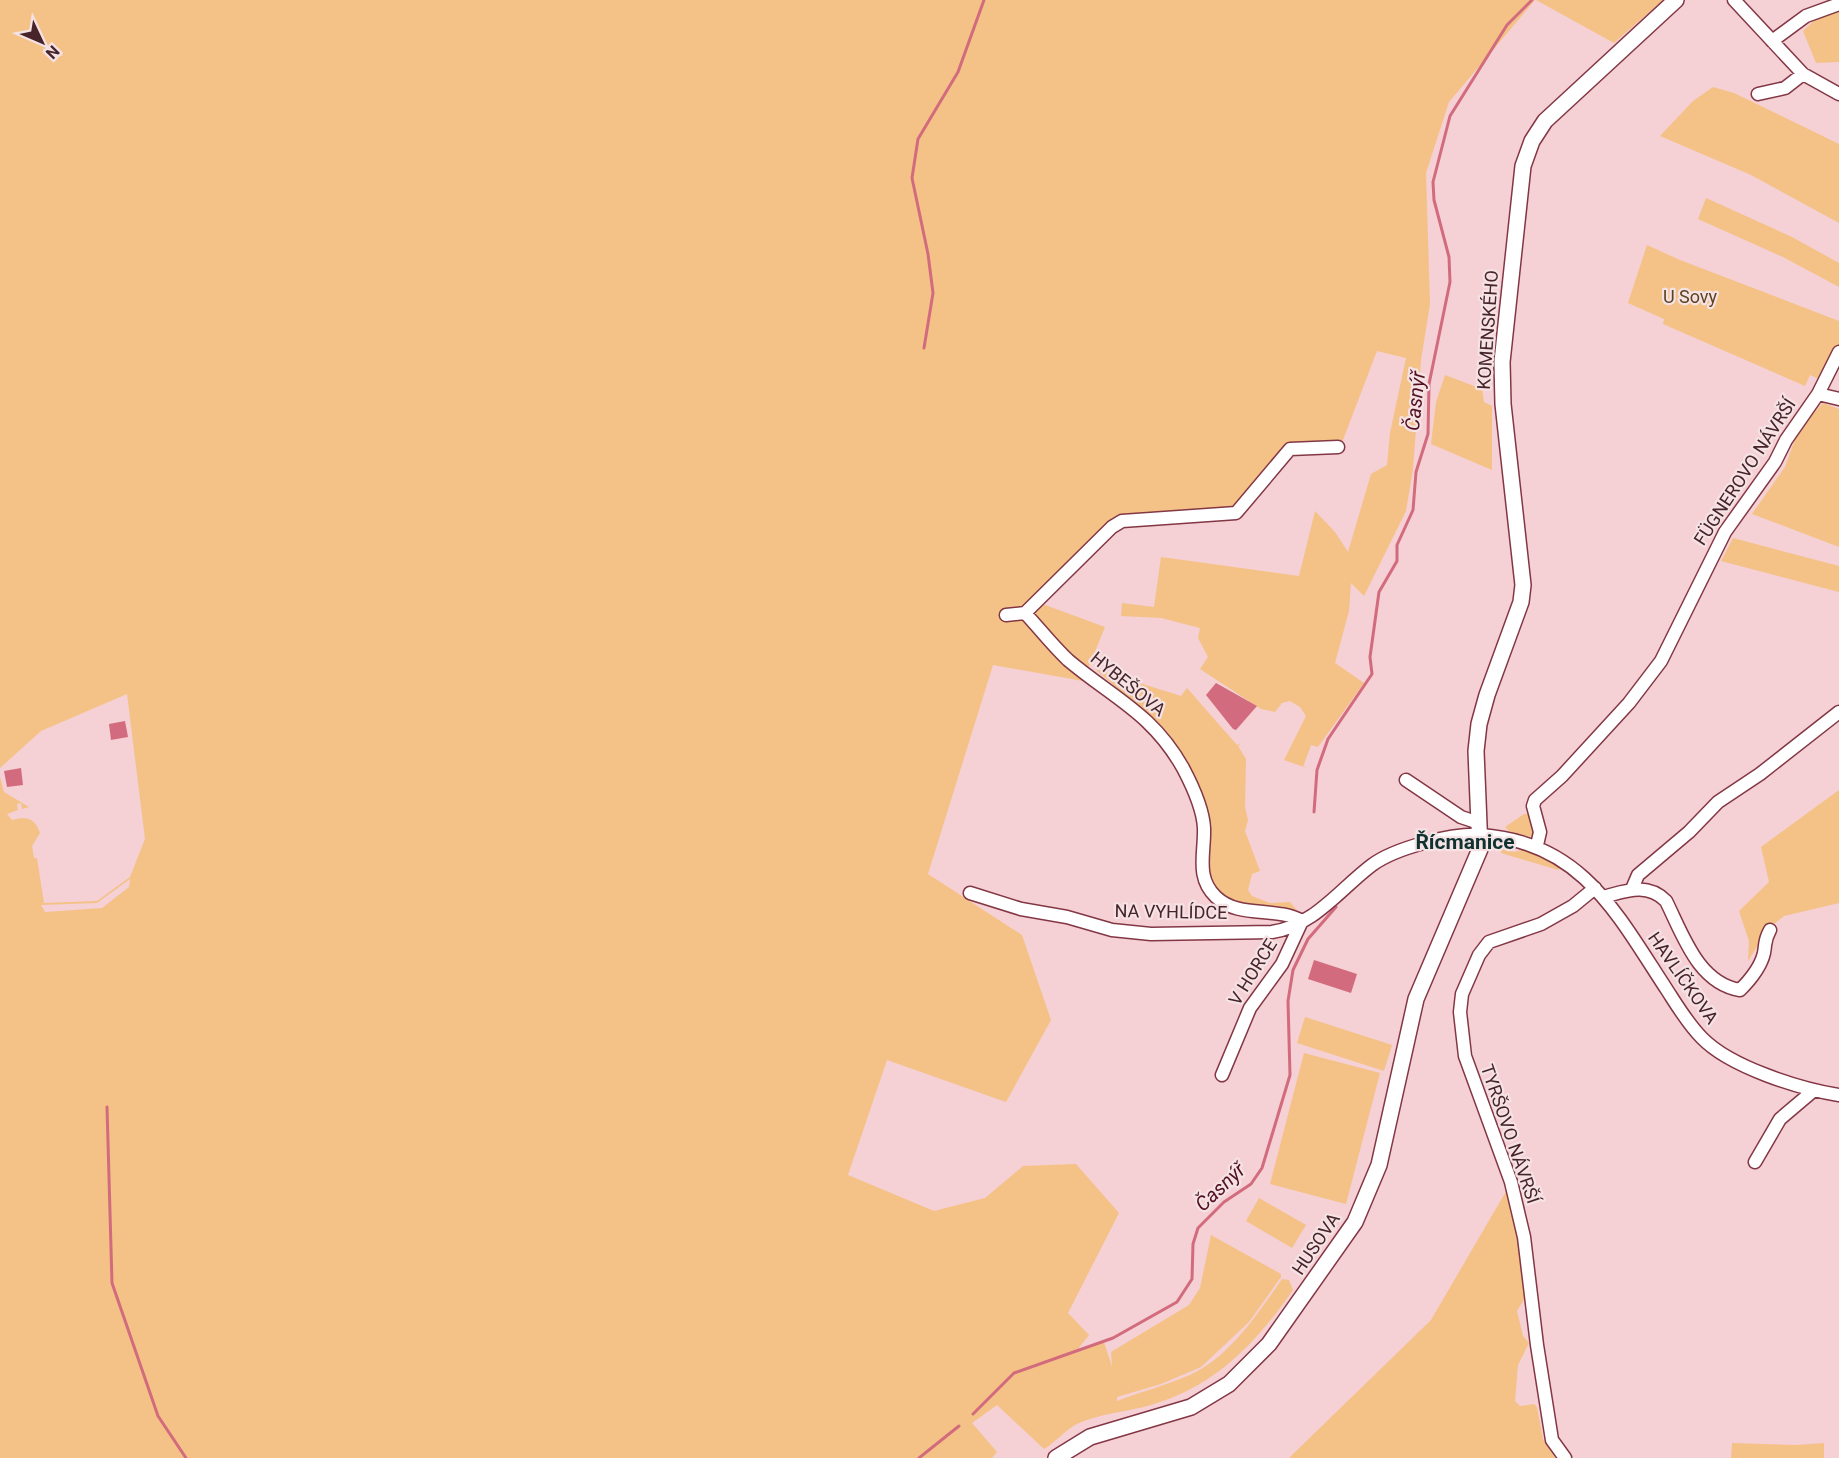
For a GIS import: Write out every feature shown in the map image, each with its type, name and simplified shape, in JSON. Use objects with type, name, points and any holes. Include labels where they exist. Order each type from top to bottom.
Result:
[{"type":"main road","name":"KOMENSKÉHO","points":[[1479,829],[1476,751],[1479,724],[1486,695],[1521,601],[1524,583],[1503,404],[1502,362],[1523,166],[1532,141],[1545,121],[1676,0]]},
{"type":"main road","name":"HUSOVA","points":[[1056,1458],[1090,1437],[1191,1407],[1219,1389],[1254,1361],[1301,1302],[1350,1231],[1373,1185],[1386,1139],[1416,999],[1448,922],[1476,864],[1480,849],[1479,829]]},
{"type":"street","points":[[1734,0],[1803,74],[1839,94]]},
{"type":"street","points":[[1772,41],[1806,16],[1839,4]]},
{"type":"street","points":[[1758,94],[1788,87],[1803,74]]},
{"type":"street","name":"FÜGNEROVO NÁVRŠÍ","points":[[1537,845],[1540,832],[1533,806],[1535,800],[1598,738],[1629,703],[1661,661],[1725,532],[1752,497],[1818,394],[1839,352]]},
{"type":"street","points":[[1818,394],[1839,399]]},
{"type":"street","points":[[1006,615],[1025,613],[1112,527],[1122,521],[1236,513],[1290,449],[1338,447]]},
{"type":"street","name":"HYBEŠOVA","points":[[1025,613],[1068,659],[1133,706],[1160,733],[1182,767],[1198,806],[1204,828],[1201,871],[1210,891],[1218,899],[1239,909],[1290,915],[1302,921]]},
{"type":"street","points":[[1632,890],[1638,875],[1689,832],[1718,802],[1760,774],[1839,712]]},
{"type":"street","points":[[1406,780],[1479,829],[1537,845],[1576,869],[1599,893]]},
{"type":"street","name":"NA VYHLÍDCE","points":[[970,893],[1022,909],[1067,917],[1112,930],[1151,934],[1272,932],[1288,929],[1336,899],[1371,866],[1389,856],[1417,844],[1479,829]]},
{"type":"street","name":"HAVLÍČKOVA","points":[[1599,893],[1649,889],[1659,894],[1666,901],[1695,959],[1715,980],[1733,989],[1740,990],[1751,979],[1764,953],[1763,942],[1770,930]]},
{"type":"street","name":"HAVLÍČKOVA","points":[[1599,893],[1702,1038],[1734,1060],[1813,1091],[1839,1095]]},
{"type":"street","name":"TYRŠOVO NÁVRŠÍ","points":[[1565,1458],[1552,1440],[1537,1345],[1524,1237],[1512,1182],[1465,1056],[1460,1012],[1462,994],[1479,956],[1489,942],[1541,924],[1599,893]]},
{"type":"street","name":"V HORCE","points":[[1222,1075],[1250,1008],[1282,964],[1302,921]]},
{"type":"street","points":[[1755,1162],[1780,1119],[1813,1091]]},
{"type":"green space","points":[[0,0],[1535,0],[1449,102],[1426,173],[1430,304],[1421,360],[1413,469],[1406,511],[1364,596],[1351,583],[1349,611],[1335,663],[1364,683],[1318,747],[1311,745],[1303,767],[1284,760],[1306,716],[1300,707],[1290,701],[1282,703],[1275,712],[1261,709],[1200,669],[1208,657],[1198,638],[1200,628],[1161,618],[1121,616],[1122,603],[1154,607],[1161,557],[1299,576],[1315,511],[1335,532],[1348,552],[1371,474],[1387,465],[1390,433],[1406,358],[1377,351],[1341,445],[1290,445],[1236,507],[1117,518],[1037,602],[1105,627],[1083,681],[993,665],[928,874],[1022,935],[1051,1020],[1006,1102],[887,1060],[848,1175],[934,1211],[985,1198],[1023,1166],[1076,1164],[1119,1213],[1068,1313],[1089,1335],[1078,1349],[1104,1342],[1112,1367],[1111,1352],[1189,1305],[1200,1288],[1211,1235],[1281,1274],[1249,1322],[1201,1367],[1161,1384],[1117,1397],[1117,1401],[1181,1379],[1204,1367],[1218,1357],[1242,1333],[1282,1279],[1289,1280],[1293,1290],[1249,1345],[1215,1374],[1174,1397],[1151,1405],[1086,1420],[1068,1429],[1044,1449],[997,1405],[972,1423],[997,1452],[992,1458],[0,1458],[0,777],[4,792],[29,807],[22,809],[21,803],[17,804],[18,810],[7,814],[12,820],[30,819],[36,824],[40,833],[32,846],[34,858],[37,858],[44,903],[97,901],[130,877],[145,839],[127,694],[41,731],[0,768]],"holes":[[[130,879],[129,887],[102,908],[45,912],[41,905],[97,903]]]},
{"type":"green space","points":[[1536,0],[1663,0],[1614,43]]},
{"type":"green space","points":[[1839,10],[1839,62],[1816,63],[1803,31],[1820,15]]},
{"type":"green space","points":[[1713,87],[1734,93],[1839,144],[1839,223],[1751,175],[1660,136],[1693,101]]},
{"type":"green space","points":[[1706,198],[1792,237],[1839,263],[1839,287],[1783,257],[1698,219]]},
{"type":"green space","name":"U Sovy","points":[[1647,245],[1680,260],[1839,321],[1839,346],[1821,380],[1810,375],[1805,386],[1663,324],[1664,319],[1628,303]]},
{"type":"green space","points":[[1445,375],[1482,389],[1484,402],[1492,406],[1492,470],[1431,444],[1436,402]]},
{"type":"green space","points":[[1823,403],[1839,409],[1839,547],[1752,514],[1785,467],[1799,428]]},
{"type":"green space","points":[[1733,538],[1839,566],[1839,592],[1721,561]]},
{"type":"green space","points":[[1095,669],[1181,696],[1187,688],[1237,745],[1241,743],[1238,746],[1246,759],[1245,807],[1248,820],[1245,831],[1260,871],[1252,874],[1248,890],[1252,896],[1270,903],[1290,902],[1297,910],[1262,908],[1240,903],[1230,899],[1212,885],[1195,784],[1139,707]]},
{"type":"green space","points":[[1839,790],[1839,903],[1784,916],[1769,928],[1748,961],[1749,941],[1739,911],[1769,882],[1761,847]]},
{"type":"green space","points":[[1524,814],[1528,814],[1534,825],[1534,831],[1530,837],[1509,831],[1505,827]]},
{"type":"green space","points":[[1502,849],[1514,852],[1527,849],[1561,864],[1558,870],[1501,853]]},
{"type":"green space","points":[[1305,1017],[1392,1045],[1384,1071],[1297,1043]]},
{"type":"green space","points":[[1304,1053],[1380,1073],[1346,1204],[1270,1184]]},
{"type":"green space","points":[[1508,1188],[1518,1224],[1527,1295],[1517,1311],[1523,1336],[1529,1343],[1518,1365],[1515,1401],[1520,1406],[1534,1404],[1537,1407],[1543,1439],[1555,1458],[1289,1458],[1431,1320]]},
{"type":"green space","points":[[1259,1198],[1306,1225],[1292,1248],[1246,1221]]},
{"type":"green space","points":[[1732,1443],[1796,1445],[1824,1443],[1824,1458],[1731,1458]]},
{"type":"shaded area","points":[[1216,683],[1257,706],[1236,730],[1206,695]]},
{"type":"shaded area","points":[[125,721],[128,737],[111,740],[109,724]]},
{"type":"shaded area","points":[[21,768],[23,785],[7,787],[4,771]]},
{"type":"shaded area","points":[[1314,960],[1357,974],[1351,993],[1308,979]]},
{"type":"waterway","points":[[924,348],[933,293],[928,254],[912,178],[918,139],[958,72],[984,0]]},
{"type":"waterway","name":"Časnýř","points":[[1314,812],[1317,770],[1328,739],[1372,674],[1370,657],[1379,592],[1397,561],[1397,545],[1413,510],[1416,472],[1428,434],[1429,384],[1450,282],[1449,257],[1434,200],[1433,182],[1450,116],[1507,25],[1532,0]]},
{"type":"waterway","name":"Časnýř","points":[[973,1414],[1014,1373],[1113,1338],[1177,1302],[1192,1279],[1193,1244],[1198,1228],[1224,1202],[1251,1184],[1262,1168],[1290,1075],[1288,1001],[1293,970],[1308,939],[1336,907]]},
{"type":"waterway","points":[[107,1107],[112,1283],[158,1416],[186,1458]]},
{"type":"waterway","name":"Časnýř","points":[[919,1458],[959,1426]]},
{"type":"district","name":"Řícmanice","points":[[1465,842]]}]
